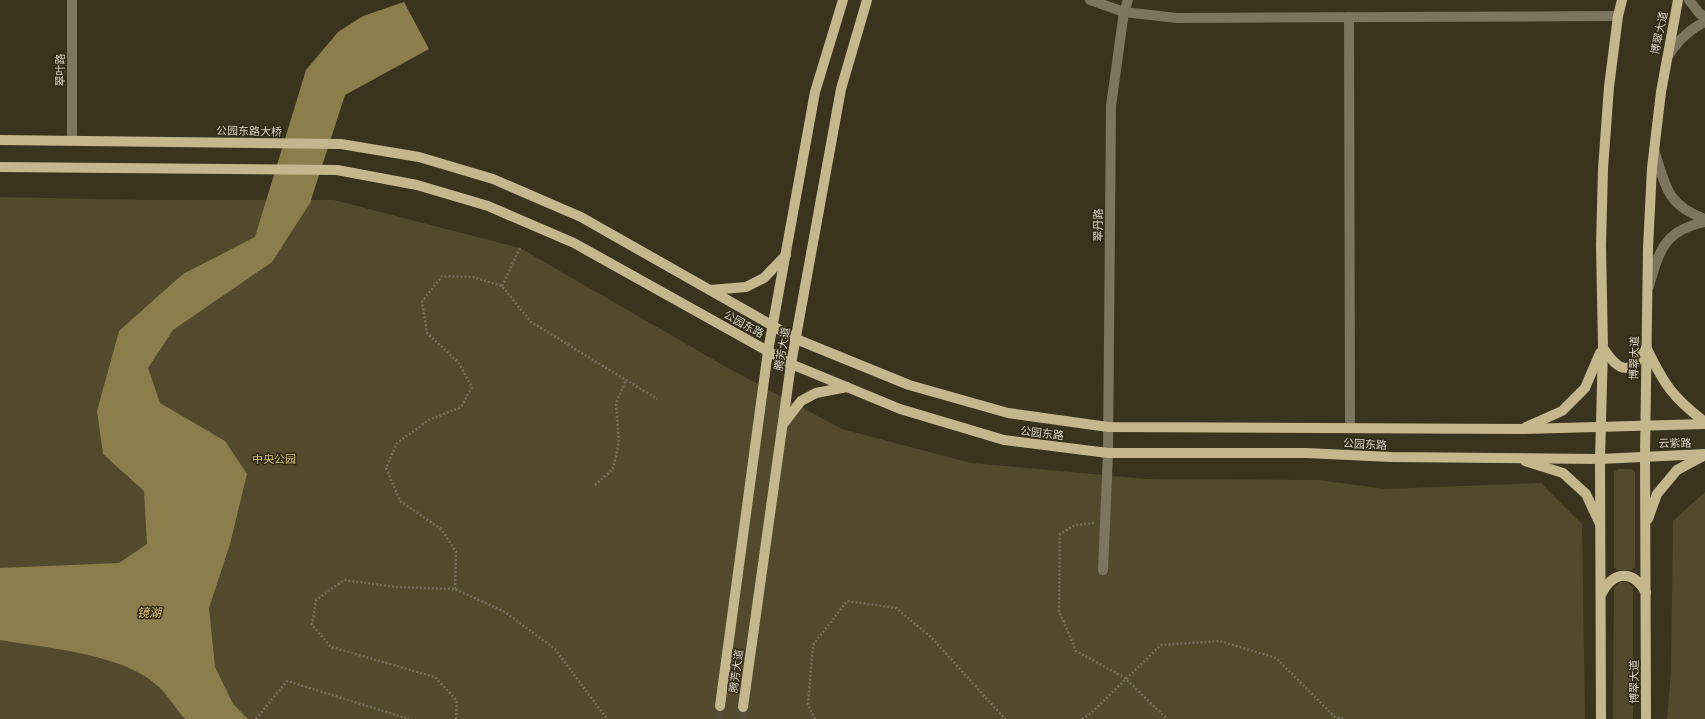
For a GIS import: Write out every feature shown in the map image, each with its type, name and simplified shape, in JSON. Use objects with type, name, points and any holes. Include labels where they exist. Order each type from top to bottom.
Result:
[{"type":"main road","name":"腾芳大道","points":[[720,706],[768,351],[815,92],[843,0]]},
{"type":"main road","name":"腾芳大道","points":[[743,707],[791,364],[841,90],[867,0]]},
{"type":"main road","points":[[1601,719],[1600,459],[1603,348],[1601,245],[1603,169],[1609,88],[1618,16],[1622,0]]},
{"type":"main road","name":"博翠大道","points":[[1646,719],[1645,425],[1647,292],[1654,150],[1665,61],[1678,0]]},
{"type":"main road","name":"公园东路大桥","points":[[0,140],[341,144],[420,157],[493,179]]},
{"type":"main road","name":"公园东路","points":[[0,167],[337,170],[417,185],[488,206],[574,243],[791,364],[900,409],[1004,440],[1108,453],[1306,453],[1392,457],[1600,459],[1645,456]]},
{"type":"main road","name":"公园东路","points":[[493,179],[581,217],[796,338],[909,386],[1008,413],[1108,427],[1523,429],[1601,428],[1645,425]]},
{"type":"main road","points":[[710,290],[746,287],[764,278],[786,255]]},
{"type":"main road","points":[[1603,348],[1612,362],[1620,367],[1630,367],[1638,362],[1646,347]]},
{"type":"main road","points":[[1646,347],[1663,380],[1684,406],[1705,423]]},
{"type":"main road","points":[[1523,429],[1562,411],[1586,388],[1603,348]]},
{"type":"main road","points":[[783,425],[801,401],[816,393],[847,387]]},
{"type":"main road","name":"云紫路","points":[[1645,425],[1705,423]]},
{"type":"main road","points":[[1646,525],[1658,494],[1676,470],[1705,455]]},
{"type":"main road","name":"云紫路","points":[[1645,456],[1705,455]]},
{"type":"main road","points":[[1516,458],[1563,473],[1586,494],[1601,525]]},
{"type":"main road","points":[[1601,596],[1608,583],[1618,576],[1629,576],[1640,583],[1646,595]]},
{"type":"street","name":"翠叶路","points":[[72,0],[72,140]]},
{"type":"street","points":[[1090,0],[1124,12],[1177,18],[1618,16]]},
{"type":"street","name":"翠丹路","points":[[1103,570],[1108,453],[1111,106],[1124,12],[1128,0]]},
{"type":"street","points":[[1689,0],[1699,13],[1705,17]]},
{"type":"street","points":[[1349,17],[1350,428]]},
{"type":"street","points":[[1665,61],[1676,43],[1684,35],[1693,28],[1705,22]]},
{"type":"street","points":[[1654,150],[1672,199],[1688,213],[1705,221]]},
{"type":"street","points":[[1647,292],[1656,260],[1670,236],[1690,225],[1705,221]]},
{"type":"path","points":[[502,286],[520,248]]},
{"type":"path","points":[[455,589],[456,552],[442,529],[400,501],[386,468],[397,443],[429,420],[461,407],[472,387],[458,362],[427,333],[422,302],[442,276],[473,278],[502,286],[531,322],[657,399]]},
{"type":"path","points":[[595,484],[613,469],[619,442],[616,403],[626,380]]},
{"type":"path","points":[[1094,523],[1075,525],[1060,534],[1059,611],[1076,651],[1125,678],[1167,719]]},
{"type":"path","points":[[456,719],[456,701],[435,677],[331,648],[312,625],[316,600],[344,580],[395,587],[455,589],[505,612],[555,649],[607,719]]},
{"type":"path","points":[[815,719],[808,705],[813,645],[847,601],[896,608],[931,637],[1005,719]]},
{"type":"path","points":[[1082,719],[1090,714],[1125,678],[1161,645],[1220,641],[1276,658],[1335,716],[1343,719]]},
{"type":"path","points":[[256,719],[287,681],[410,719]]},
{"type":"green space","name":"中央公园","points":[[0,197],[143,200],[334,200],[520,248],[728,368],[842,429],[971,463],[1146,479],[1318,480],[1386,489],[1541,483],[1582,524],[1585,719],[0,719]]},
{"type":"green space","points":[[1618,469],[1631,469],[1635,472],[1635,567],[1632,570],[1617,570],[1614,567],[1614,472]]},
{"type":"green space","points":[[1705,492],[1705,719],[1667,719],[1671,672],[1673,521]]},
{"type":"green space","points":[[1619,582],[1627,582],[1633,588],[1633,719],[1613,719],[1614,588]]},
{"type":"water","name":"镜湖","points":[[404,2],[429,49],[345,95],[310,203],[272,262],[173,330],[148,368],[160,403],[225,441],[247,474],[230,544],[209,608],[215,667],[233,704],[248,719],[185,719],[160,688],[146,677],[128,667],[85,654],[0,640],[0,568],[119,563],[147,544],[144,491],[103,454],[97,411],[119,331],[183,274],[255,237],[306,70],[338,32],[363,16]]},
{"type":"tunnel","points":[[717,719],[720,706]]},
{"type":"tunnel","points":[[741,719],[743,707]]}]
